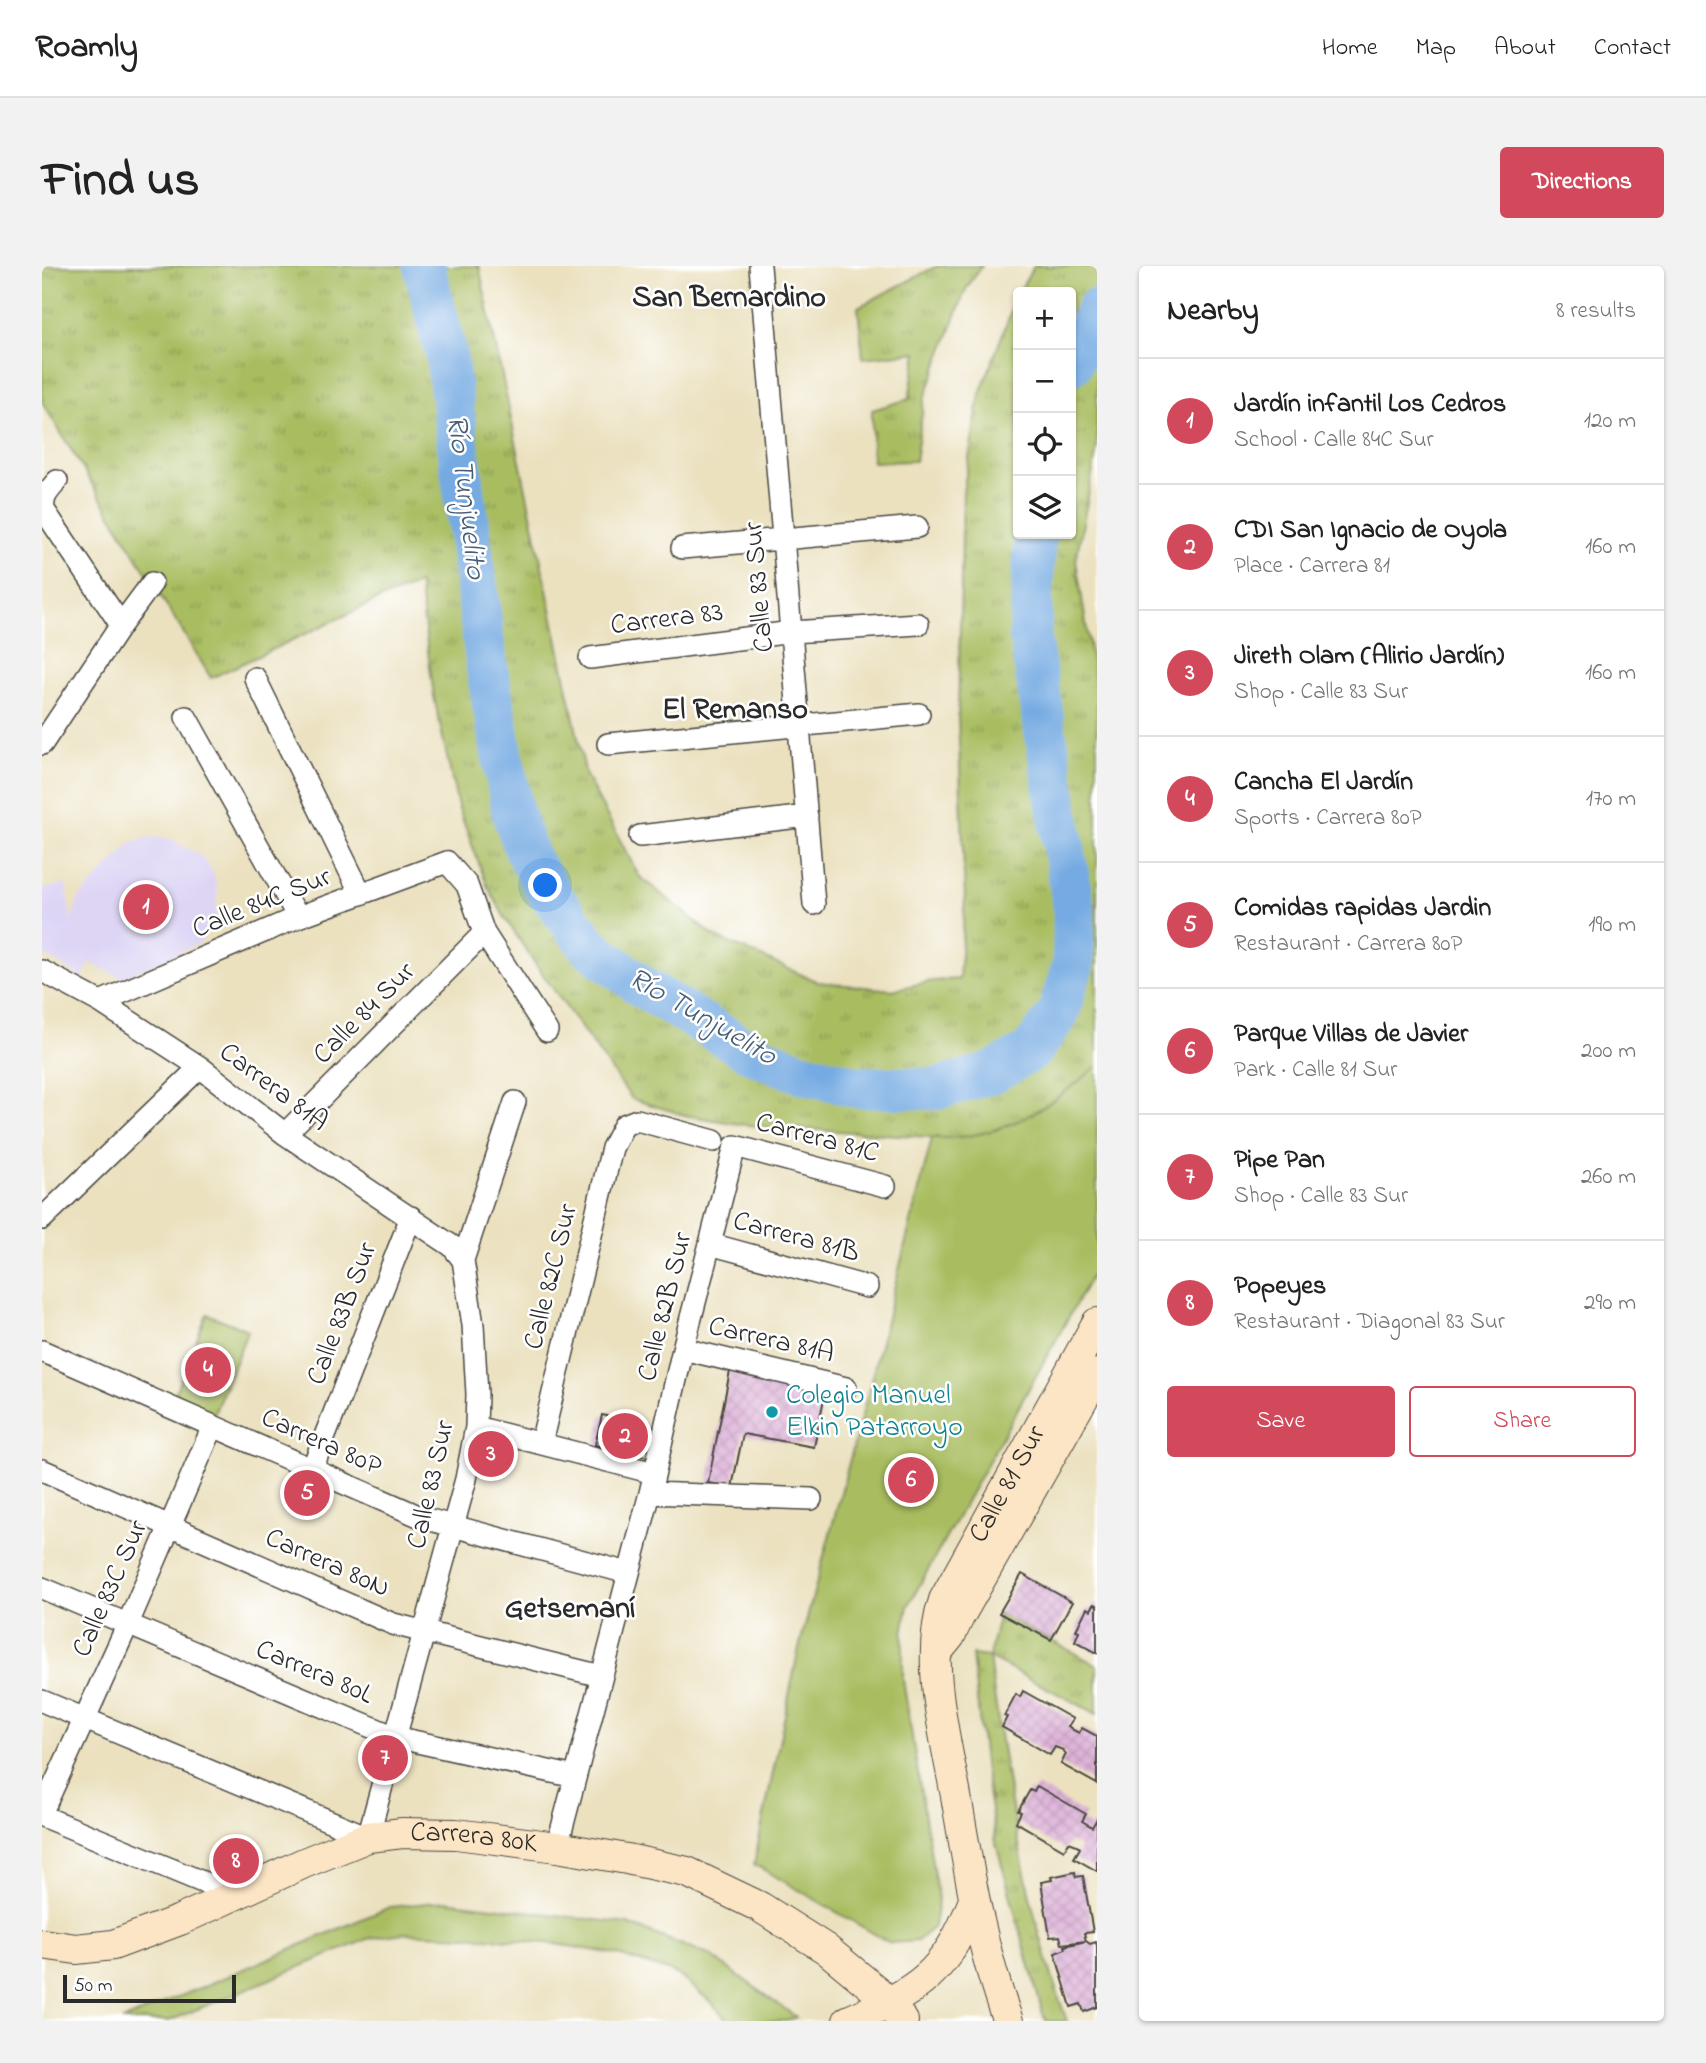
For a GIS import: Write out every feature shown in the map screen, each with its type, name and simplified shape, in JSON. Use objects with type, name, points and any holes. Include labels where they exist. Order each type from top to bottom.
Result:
[{"type":"street","name":"Calle 83 Sur","points":[[760,266],[814,904]]},
{"type":"street","points":[[57,481],[44,496],[44,510],[121,625]]},
{"type":"street","points":[[682,548],[917,527]]},
{"type":"street","points":[[42,744],[152,583]]},
{"type":"street","name":"Carrera 83","points":[[590,658],[792,632],[918,624]]},
{"type":"street","points":[[255,678],[361,894]]},
{"type":"street","points":[[608,744],[919,713]]},
{"type":"street","points":[[186,717],[299,917]]},
{"type":"street","points":[[640,836],[807,816]]},
{"type":"street","name":"Calle 84C Sur","points":[[100,1002],[299,917],[447,862],[471,892],[484,933]]},
{"type":"street","points":[[484,933],[547,1031]]},
{"type":"street","name":"Calle 84 Sur","points":[[285,1134],[484,933]]},
{"type":"street","name":"Carrera 81A","points":[[43,972],[100,1002],[200,1067],[285,1134],[452,1246],[463,1260]]},
{"type":"street","points":[[42,1219],[200,1067]]},
{"type":"street","name":"Calle 83 Sur","points":[[368,1837],[467,1479],[477,1427],[473,1325],[463,1260],[515,1102]]},
{"type":"street","name":"Carrera 81C","points":[[624,1125],[637,1120],[714,1141]]},
{"type":"street","name":"Calle 82C Sur","points":[[541,1443],[612,1148],[624,1125]]},
{"type":"street","name":"Carrera 81C","points":[[735,1146],[885,1186]]},
{"type":"street","name":"Calle 82B Sur","points":[[557,1847],[652,1483],[735,1146]]},
{"type":"street","name":"Calle 83B Sur","points":[[312,1469],[411,1217]]},
{"type":"street","name":"Carrera 81B","points":[[710,1244],[867,1287]]},
{"type":"street","name":"Calle 81 Sur","points":[[1008,2021],[974,1900],[938,1690],[936,1624],[944,1600],[1097,1323]]},
{"type":"street","name":"Carrera 81A","points":[[683,1349],[846,1388]]},
{"type":"street","name":"Carrera 80P","points":[[42,1351],[423,1518],[628,1573]]},
{"type":"street","name":"Calle 81 Sur","points":[[937,1653],[950,1636],[1097,1374]]},
{"type":"street","name":"Calle 83C Sur","points":[[42,1814],[213,1426]]},
{"type":"street","points":[[477,1427],[541,1443],[652,1483],[811,1499]]},
{"type":"street","name":"Carrera 80N","points":[[42,1469],[393,1624],[601,1676]]},
{"type":"street","name":"Carrera 80L","points":[[42,1588],[395,1737],[575,1777]]},
{"type":"street","name":"Carrera 80K","points":[[42,1701],[368,1837],[412,1833],[456,1834],[557,1847],[668,1867],[716,1885],[760,1907],[826,1949],[859,1974],[896,2012]]},
{"type":"street","points":[[42,1814],[234,1895]]},
{"type":"street","points":[[42,1944],[76,1950],[92,1950],[113,1945],[180,1920],[368,1837]]},
{"type":"street","points":[[848,2021],[896,2012],[950,1953],[962,1932],[974,1900]]},
{"type":"shaded area","points":[[148,837],[171,839],[202,857],[214,874],[217,891],[216,917],[200,943],[122,978],[90,963],[82,978],[42,953],[42,889],[66,884],[71,919],[79,898],[132,842]]},
{"type":"green space","points":[[42,266],[479,266],[586,776],[639,876],[714,936],[818,982],[892,990],[933,981],[959,979],[965,900],[958,716],[963,492],[980,394],[1013,306],[1013,539],[1076,539],[1076,287],[1022,287],[1034,266],[1097,266],[1097,449],[1076,560],[1097,694],[1097,1066],[1034,1113],[1000,1128],[960,1139],[745,1125],[684,1115],[632,1099],[536,965],[487,885],[458,807],[434,697],[419,584],[382,598],[211,678],[42,402]]},
{"type":"green space","points":[[937,266],[982,266],[966,289],[924,400],[915,461],[872,462],[872,410],[909,399],[917,352],[863,358],[858,307]]},
{"type":"green space","points":[[1097,1066],[1097,1266],[908,1606],[903,1633],[903,1680],[938,1899],[934,1927],[917,1941],[890,1943],[754,1864],[798,1652],[869,1389],[932,1138],[980,1134],[1002,1128],[1041,1109]]},
{"type":"green space","points":[[207,1314],[248,1330],[214,1414],[173,1398]]},
{"type":"green space","points":[[999,1613],[1097,1665],[1097,1714],[989,1658],[1018,1841],[1039,1932],[1067,2021],[1046,2021],[1043,2014],[996,1843],[972,1655],[989,1657]]},
{"type":"green space","points":[[445,1901],[628,1924],[711,1956],[796,2017],[787,2021],[728,2021],[712,2003],[677,1974],[615,1954],[556,1944],[403,1933],[370,1938],[169,2021],[122,2021],[390,1907]]},
{"type":"building","name":"Colegio Manuel Elkin Patarroyo","points":[[730,1371],[826,1389],[814,1447],[743,1434],[732,1487],[708,1483]]},
{"type":"building","points":[[602,1415],[655,1427],[648,1457],[595,1445]]},
{"type":"building","points":[[1022,1574],[1072,1602],[1051,1640],[999,1613]]},
{"type":"building","points":[[1094,1604],[1097,1605],[1097,1653],[1075,1641],[1079,1631],[1076,1630],[1087,1608],[1091,1610]]},
{"type":"building","points":[[1023,1691],[1073,1719],[1068,1726],[1073,1730],[1079,1733],[1082,1728],[1097,1736],[1097,1784],[1061,1764],[1066,1754],[1063,1750],[1055,1747],[1050,1755],[1002,1727],[1007,1717],[1004,1716],[1016,1694],[1020,1697]]},
{"type":"building","points":[[1037,1786],[1086,1814],[1082,1821],[1092,1827],[1097,1819],[1097,1871],[1074,1858],[1080,1848],[1077,1845],[1069,1842],[1064,1850],[1016,1822],[1021,1812],[1018,1811],[1030,1790],[1034,1792]]},
{"type":"building","points":[[1075,1872],[1076,1877],[1083,1876],[1093,1932],[1084,1933],[1086,1941],[1062,1944],[1060,1936],[1050,1937],[1041,1882]]},
{"type":"building","points":[[1086,1941],[1090,1944],[1096,1942],[1097,1946],[1097,2007],[1084,2012],[1081,2004],[1071,2007],[1055,1953],[1066,1949],[1065,1946]]},
{"type":"waterway","name":"Río Tunjuelito","points":[[424,266],[446,353],[488,675],[513,814],[527,854],[552,897],[590,947],[644,988],[752,1053],[797,1071],[856,1087],[937,1089],[992,1073],[1031,1051],[1058,1014],[1073,965],[1074,910],[1030,637],[1035,539]]},
{"type":"waterway","name":"Río Tunjuelito","points":[[1076,354],[1097,309]]},
{"type":"place","name":"Jardín infantil Los Cedros","points":[[146,907]]},
{"type":"place","name":"Cancha El Jardín","points":[[208,1370]]},
{"type":"place","name":"Colegio Manuel Elkin Patarroyo","points":[[772,1412]]},
{"type":"place","name":"CDI San Ignacio de Oyola","points":[[625,1436]]},
{"type":"place","name":"Jireth Olam (Alirio Jardín)","points":[[491,1454]]},
{"type":"place","name":"Parque Villas de Javier","points":[[911,1480]]},
{"type":"place","name":"Comidas rapidas Jardin","points":[[307,1493]]},
{"type":"place","name":"Pipe Pan","points":[[385,1758]]},
{"type":"place","name":"Popeyes","points":[[236,1861]]},
{"type":"district","name":"San Bernardino","points":[[729,299]]},
{"type":"district","name":"El Remanso","points":[[735,711]]},
{"type":"district","name":"Getsemaní","points":[[570,1610]]}]
